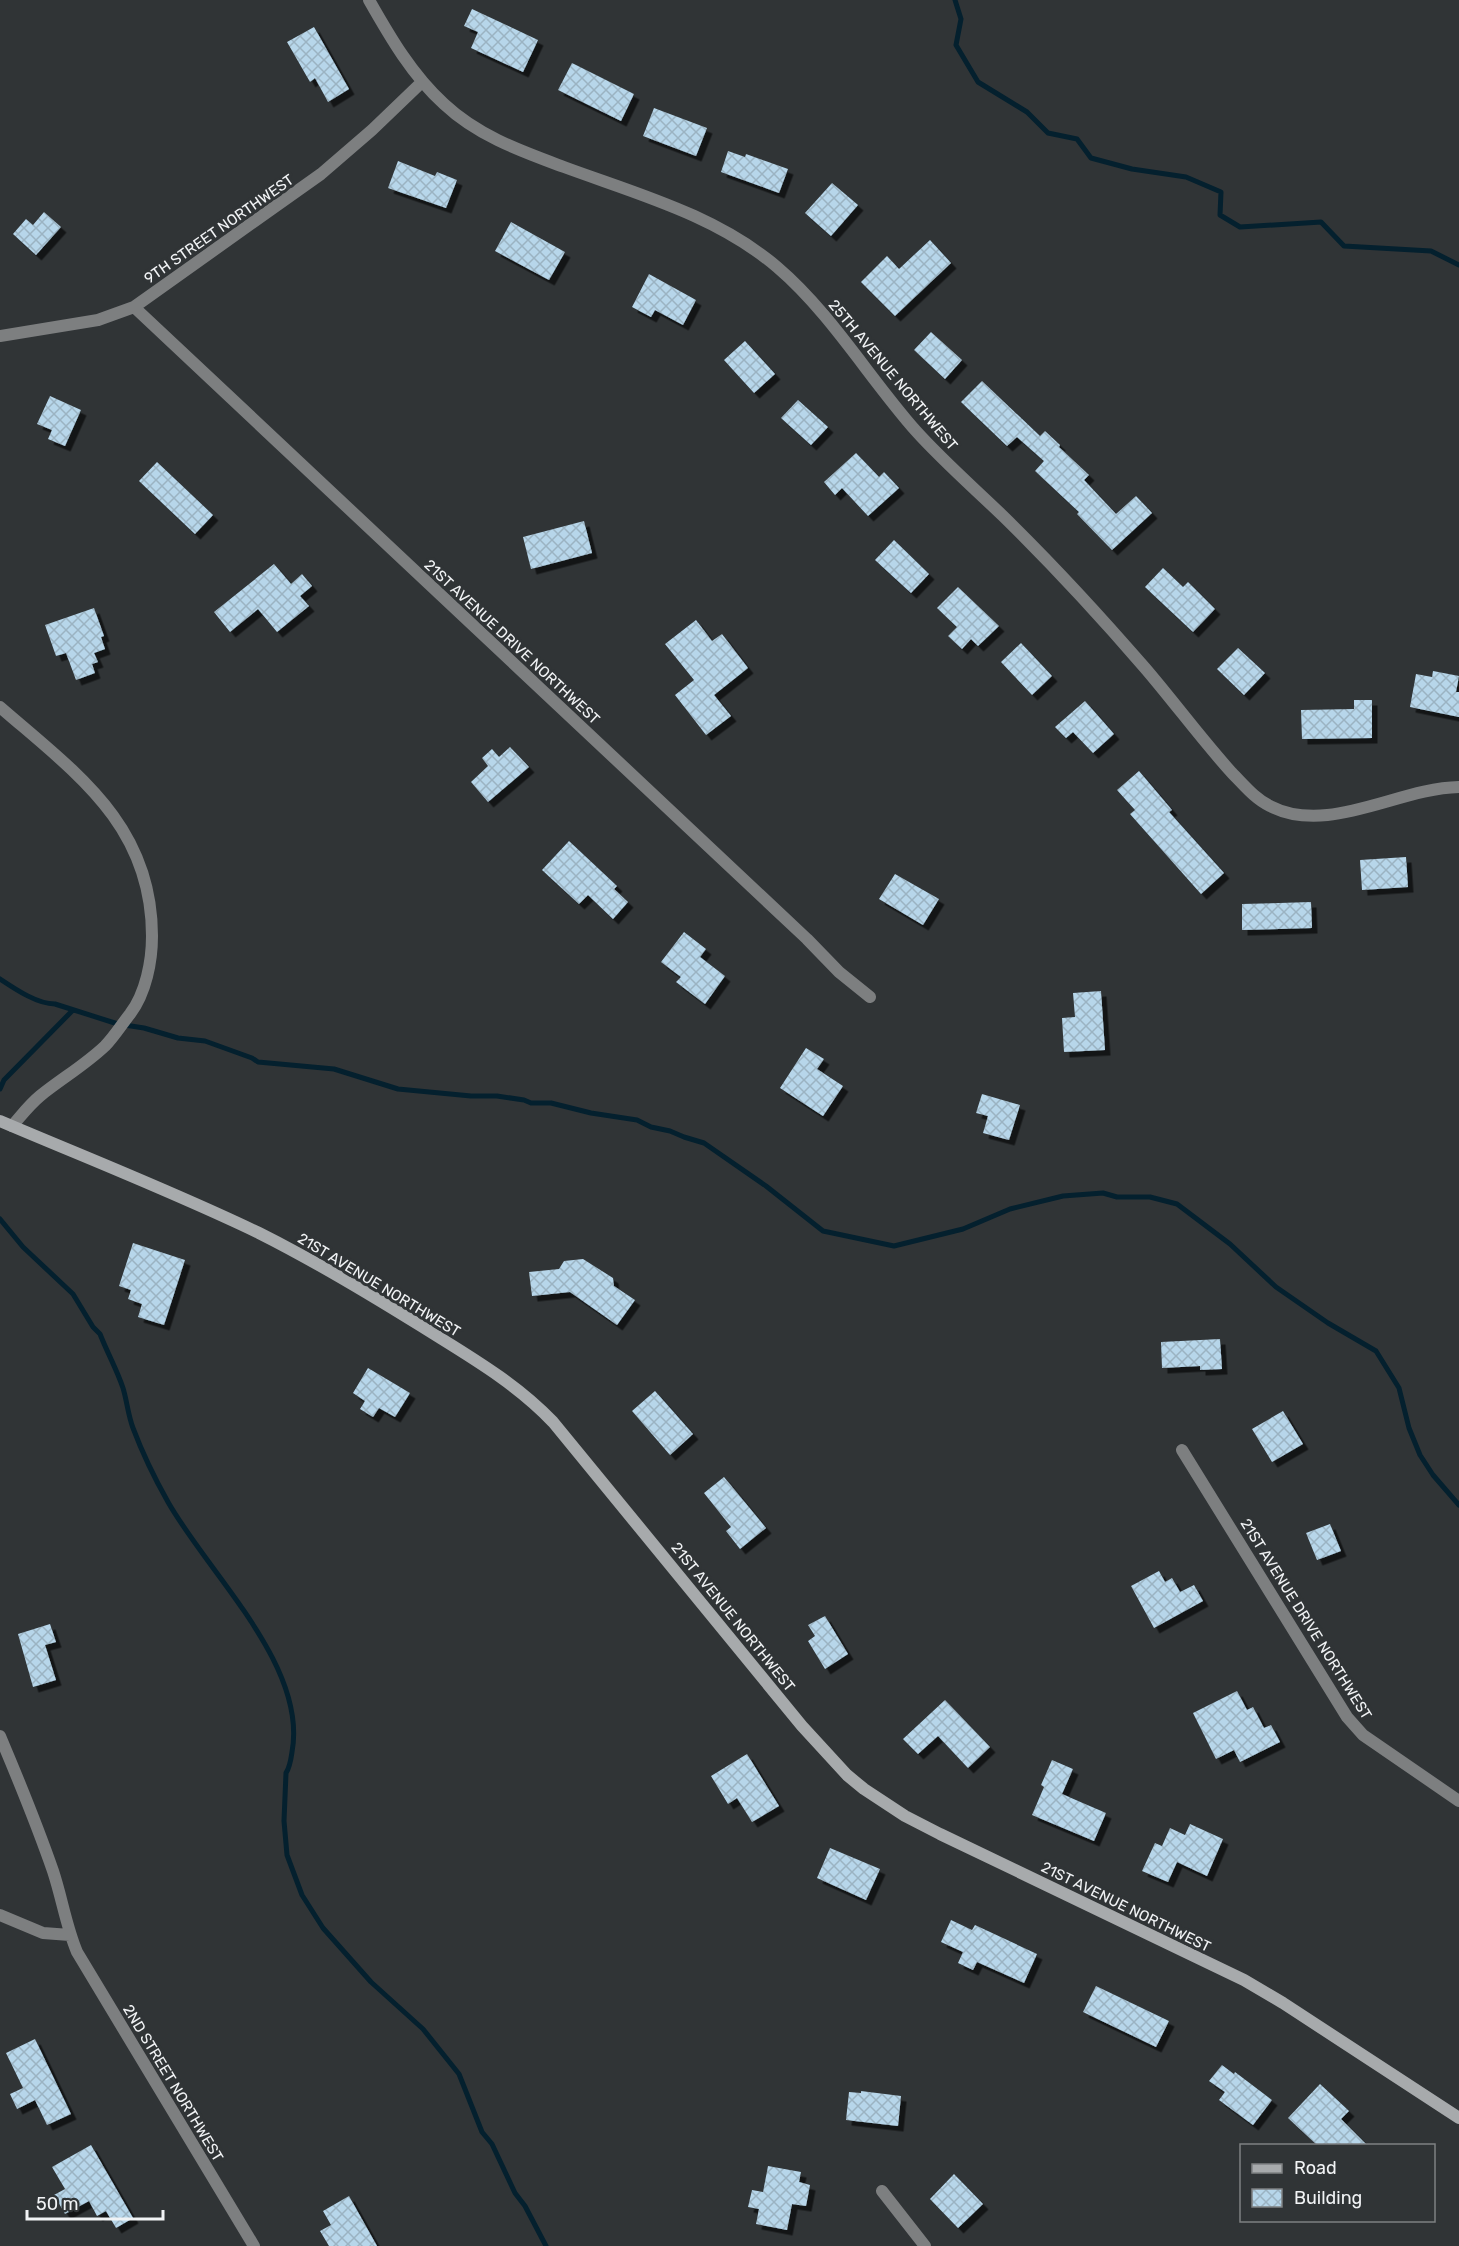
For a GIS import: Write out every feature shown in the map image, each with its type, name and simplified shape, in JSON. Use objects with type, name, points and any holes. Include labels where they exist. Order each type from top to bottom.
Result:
[{"type":"street","name":"25TH AVENUE NORTHWEST","points":[[369,0],[384,28],[422,82],[445,105],[487,135],[517,150],[705,220],[735,237],[775,265],[814,304],[915,430],[1075,590],[1148,671],[1221,761],[1249,791],[1268,805],[1297,815],[1324,816],[1427,791],[1459,787]]},
{"type":"street","name":"9TH STREET NORTHWEST","points":[[0,336],[98,320],[134,307],[321,174],[372,130],[422,82]]},
{"type":"street","name":"21ST AVENUE DRIVE NORTHWEST","points":[[134,307],[807,939],[839,972],[870,997]]},
{"type":"street","points":[[0,707],[68,766],[90,788],[118,823],[132,844],[147,880],[152,913],[152,953],[145,982],[133,1011],[105,1046],[6,1124]]},
{"type":"street","name":"21ST AVENUE NORTHWEST","points":[[6,1124],[206,1208],[262,1235],[348,1281],[495,1372],[537,1406],[571,1441],[802,1726],[847,1775],[864,1789],[905,1816],[940,1834],[1245,1980],[1459,2118]]},
{"type":"street","name":"21ST AVENUE DRIVE NORTHWEST","points":[[1182,1450],[1347,1718],[1363,1735],[1459,1801]]},
{"type":"street","name":"2ND STREET NORTHWEST","points":[[0,1736],[28,1801],[54,1874],[70,1935],[86,1968],[255,2246]]},
{"type":"street","points":[[0,1915],[43,1933],[70,1935]]},
{"type":"street","points":[[882,2191],[926,2246]]},
{"type":"building","points":[[472,9],[538,40],[523,72],[471,48],[478,32],[464,26]]},
{"type":"building","points":[[314,27],[349,89],[328,102],[315,78],[310,82],[287,42]]},
{"type":"building","points":[[572,63],[634,94],[621,121],[558,90]]},
{"type":"building","points":[[654,108],[707,128],[696,156],[643,136]]},
{"type":"building","points":[[728,151],[745,157],[746,154],[788,169],[779,193],[721,172]]},
{"type":"building","points":[[398,161],[435,176],[437,172],[457,180],[446,208],[388,188]]},
{"type":"building","points":[[832,183],[858,205],[831,236],[805,213]]},
{"type":"building","points":[[44,212],[61,227],[36,255],[13,234],[26,219],[33,225]]},
{"type":"building","points":[[511,222],[565,252],[549,280],[495,251]]},
{"type":"building","points":[[930,240],[951,263],[895,316],[861,282],[887,256],[899,269]]},
{"type":"building","points":[[649,274],[696,300],[683,325],[655,310],[651,317],[632,307]]},
{"type":"building","points":[[931,332],[962,360],[945,379],[914,350]]},
{"type":"building","points":[[745,341],[775,374],[754,393],[724,360]]},
{"type":"building","points":[[982,381],[1040,436],[1045,431],[1060,445],[1059,447],[1089,475],[1084,480],[1116,514],[1136,496],[1152,513],[1112,550],[1077,514],[1079,512],[1035,471],[1044,461],[1017,437],[1007,446],[961,402]]},
{"type":"building","points":[[50,396],[81,410],[65,446],[48,439],[52,430],[37,424]]},
{"type":"building","points":[[798,400],[828,427],[811,445],[781,418]]},
{"type":"building","points":[[856,453],[879,477],[884,472],[899,488],[868,516],[842,488],[835,495],[824,482]]},
{"type":"building","points":[[157,462],[213,515],[195,534],[139,481]]},
{"type":"building","points":[[584,521],[592,553],[531,569],[523,537]]},
{"type":"building","points":[[894,540],[929,574],[911,593],[875,560]]},
{"type":"building","points":[[274,564],[291,584],[302,574],[312,586],[300,596],[309,606],[277,632],[258,609],[230,632],[214,612]]},
{"type":"building","points":[[1163,568],[1183,587],[1188,582],[1215,609],[1193,632],[1145,587]]},
{"type":"building","points":[[958,587],[999,626],[978,646],[971,639],[962,649],[948,636],[957,627],[937,608]]},
{"type":"building","points":[[94,608],[104,636],[101,637],[105,649],[94,653],[98,662],[92,664],[95,673],[76,680],[66,653],[56,656],[45,625]]},
{"type":"building","points":[[696,620],[712,641],[722,634],[748,668],[714,695],[731,716],[706,735],[675,695],[694,680],[665,644]]},
{"type":"building","points":[[1021,643],[1052,676],[1032,695],[1001,662]]},
{"type":"building","points":[[1238,648],[1265,673],[1244,695],[1217,669]]},
{"type":"building","points":[[1433,671],[1459,676],[1456,692],[1459,692],[1459,717],[1410,707],[1416,674],[1432,677]]},
{"type":"building","points":[[1354,700],[1372,700],[1372,738],[1302,739],[1301,710],[1354,709]]},
{"type":"building","points":[[1085,701],[1114,734],[1093,753],[1073,732],[1066,738],[1055,727]]},
{"type":"building","points":[[510,747],[529,767],[488,802],[471,782],[488,766],[482,758],[492,749],[499,757]]},
{"type":"building","points":[[1139,771],[1172,810],[1169,812],[1224,873],[1201,894],[1130,814],[1135,810],[1117,790]]},
{"type":"building","points":[[569,841],[617,886],[614,889],[628,902],[613,919],[588,895],[579,904],[542,870]]},
{"type":"building","points":[[1406,857],[1408,887],[1362,890],[1360,860]]},
{"type":"building","points":[[895,874],[939,899],[923,925],[879,899]]},
{"type":"building","points":[[1311,902],[1312,928],[1242,930],[1242,904]]},
{"type":"building","points":[[684,932],[706,949],[700,957],[725,976],[705,1004],[676,982],[681,977],[661,962]]},
{"type":"building","points":[[1101,991],[1105,1050],[1064,1052],[1062,1018],[1075,1017],[1073,993]]},
{"type":"building","points":[[806,1048],[824,1059],[817,1069],[843,1086],[823,1116],[780,1088]]},
{"type":"building","points":[[982,1094],[1020,1105],[1009,1140],[983,1133],[988,1116],[976,1113]]},
{"type":"building","points":[[133,1243],[185,1260],[164,1325],[138,1317],[142,1304],[128,1299],[131,1290],[119,1286]]},
{"type":"building","points":[[583,1259],[613,1278],[614,1286],[635,1300],[617,1325],[570,1292],[532,1296],[529,1272],[559,1269],[564,1261]]},
{"type":"building","points":[[1220,1339],[1222,1369],[1200,1370],[1200,1366],[1162,1368],[1161,1342]]},
{"type":"building","points":[[368,1368],[410,1393],[395,1417],[379,1408],[373,1417],[360,1409],[365,1401],[353,1393]]},
{"type":"building","points":[[655,1391],[693,1434],[670,1455],[632,1411]]},
{"type":"building","points":[[1283,1411],[1303,1444],[1272,1462],[1252,1429]]},
{"type":"building","points":[[724,1477],[766,1528],[740,1549],[726,1531],[731,1527],[704,1493]]},
{"type":"building","points":[[1330,1524],[1341,1551],[1317,1560],[1306,1533]]},
{"type":"building","points":[[1159,1571],[1165,1582],[1172,1578],[1180,1592],[1194,1585],[1203,1601],[1154,1628],[1131,1586]]},
{"type":"building","points":[[825,1616],[848,1654],[825,1669],[808,1641],[815,1636],[808,1625]]},
{"type":"building","points":[[50,1624],[56,1642],[45,1645],[56,1680],[33,1687],[18,1634]]},
{"type":"building","points":[[1237,1691],[1247,1710],[1253,1707],[1264,1728],[1271,1725],[1280,1742],[1240,1762],[1234,1750],[1216,1759],[1193,1713]]},
{"type":"building","points":[[945,1700],[990,1747],[968,1768],[938,1736],[918,1754],[903,1739]]},
{"type":"building","points":[[747,1754],[779,1806],[752,1822],[737,1798],[728,1804],[711,1776]]},
{"type":"building","points":[[1052,1760],[1073,1769],[1062,1794],[1106,1813],[1094,1841],[1032,1815]]},
{"type":"building","points":[[1190,1824],[1223,1839],[1207,1876],[1177,1862],[1168,1882],[1142,1871],[1155,1843],[1162,1846],[1170,1828],[1185,1835]]},
{"type":"building","points":[[830,1848],[880,1869],[866,1900],[817,1878]]},
{"type":"building","points":[[951,1920],[972,1930],[975,1925],[1037,1954],[1024,1983],[977,1962],[973,1970],[958,1963],[963,1952],[941,1942]]},
{"type":"building","points":[[1096,1986],[1169,2021],[1156,2047],[1083,2012]]},
{"type":"building","points":[[35,2039],[71,2114],[47,2125],[35,2100],[17,2109],[10,2094],[23,2088],[6,2053]]},
{"type":"building","points":[[1222,2065],[1272,2100],[1253,2125],[1219,2100],[1225,2092],[1209,2081]]},
{"type":"building","points":[[1320,2084],[1349,2111],[1341,2119],[1366,2144],[1316,2144],[1288,2118]]},
{"type":"building","points":[[861,2091],[901,2096],[898,2126],[846,2120],[849,2092],[861,2093]]},
{"type":"building","points":[[91,2145],[133,2218],[116,2228],[106,2211],[97,2216],[89,2201],[65,2214],[54,2195],[65,2189],[52,2167]]},
{"type":"building","points":[[768,2166],[801,2172],[799,2182],[810,2185],[806,2206],[792,2204],[787,2230],[756,2224],[759,2209],[748,2207],[752,2190],[763,2192]]},
{"type":"building","points":[[954,2174],[983,2204],[958,2228],[930,2199]]},
{"type":"building","points":[[349,2196],[377,2246],[329,2246],[320,2231],[331,2225],[323,2211]]},
{"type":"waterway","points":[[955,0],[961,19],[956,45],[978,82],[1027,112],[1048,133],[1077,139],[1091,158],[1132,169],[1186,177],[1221,192],[1220,215],[1240,227],[1321,222],[1344,246],[1431,251],[1459,265]]},
{"type":"waterway","points":[[0,979],[41,1002],[55,1004],[118,1024],[144,1028],[178,1038],[205,1041],[258,1062],[334,1069],[398,1089],[471,1096],[497,1096],[531,1103],[551,1103],[591,1113],[637,1120],[651,1127],[704,1143],[766,1186],[823,1231],[894,1246],[963,1229],[1010,1209],[1063,1196],[1103,1193],[1117,1197],[1150,1197],[1177,1204],[1230,1244],[1276,1287],[1328,1323],[1376,1351],[1399,1388],[1409,1428],[1420,1455],[1433,1475],[1459,1505]]},
{"type":"waterway","points":[[0,1089],[4,1080],[73,1010]]},
{"type":"waterway","points":[[0,1219],[23,1247],[73,1294],[93,1327],[100,1334],[118,1374],[137,1437],[163,1493],[185,1530],[251,1621],[285,1687],[293,1719],[292,1752],[286,1773],[284,1821],[287,1855],[302,1895],[323,1928],[371,1982],[423,2029],[459,2074],[482,2132],[492,2144],[515,2193],[525,2206],[546,2246]]}]
